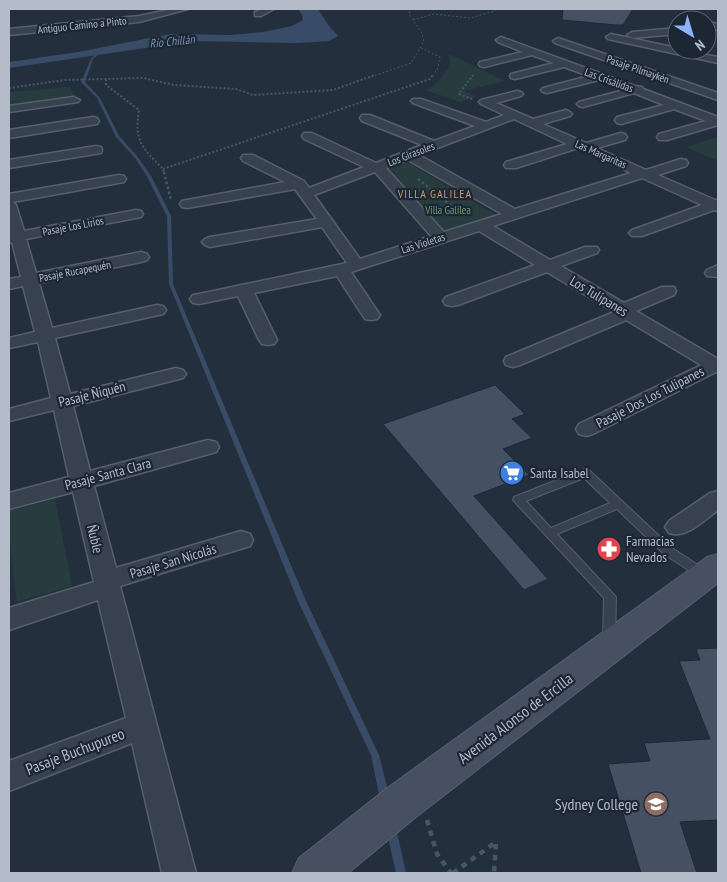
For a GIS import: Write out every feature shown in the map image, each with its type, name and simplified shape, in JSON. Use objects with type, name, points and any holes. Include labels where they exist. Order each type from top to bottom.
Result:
[{"type":"main road","name":"Avenida Alonso de Ercilla","points":[[314,873],[410,797],[712,571]]},
{"type":"street","name":"Antiguo Camino a Pinto","points":[[9,32],[139,19],[184,9]]},
{"type":"street","points":[[258,14],[270,9]]},
{"type":"street","points":[[667,32],[607,37],[667,49]]},
{"type":"street","name":"Las Crisálidas","points":[[501,40],[718,121]]},
{"type":"street","name":"Pasaje Pilmaykén","points":[[512,44],[553,41],[718,97]]},
{"type":"street","points":[[647,56],[667,46]]},
{"type":"street","points":[[484,64],[533,52]]},
{"type":"street","points":[[694,66],[709,60]]},
{"type":"street","points":[[515,76],[565,64]]},
{"type":"street","points":[[547,90],[599,76]]},
{"type":"street","points":[[583,104],[669,80]]},
{"type":"street","points":[[485,102],[517,94]]},
{"type":"street","points":[[9,109],[74,100]]},
{"type":"street","points":[[417,101],[486,126]]},
{"type":"street","name":"Las Margaritas","points":[[485,102],[717,205]]},
{"type":"street","points":[[621,120],[675,104]]},
{"type":"street","points":[[532,123],[566,114]]},
{"type":"street","name":"Los Girasoles","points":[[187,204],[303,189],[412,157],[435,146],[515,115]]},
{"type":"street","points":[[366,118],[435,146]]},
{"type":"street","points":[[9,134],[93,121]]},
{"type":"street","points":[[663,138],[718,121]]},
{"type":"street","points":[[308,136],[377,167],[441,238]]},
{"type":"street","points":[[511,165],[582,145],[620,137]]},
{"type":"street","points":[[9,164],[96,150]]},
{"type":"street","points":[[412,157],[513,214]]},
{"type":"street","points":[[248,158],[303,189],[327,222],[371,315]]},
{"type":"street","name":"Las Violetas","points":[[199,299],[349,267],[513,214],[681,163]]},
{"type":"street","points":[[455,182],[471,177]]},
{"type":"street","points":[[9,198],[119,179]]},
{"type":"street","name":"Ñuble","points":[[9,205],[13,237],[30,280],[45,335],[179,873]]},
{"type":"street","points":[[637,234],[717,205]]},
{"type":"street","name":"Pasaje Los Lirios","points":[[13,237],[136,214]]},
{"type":"street","points":[[210,242],[327,222]]},
{"type":"street","name":"Los Tulipanes","points":[[480,225],[715,363]]},
{"type":"street","points":[[452,301],[591,250]]},
{"type":"street","name":"Pasaje Rucapequén","points":[[9,284],[141,257]]},
{"type":"street","points":[[244,290],[268,340]]},
{"type":"street","points":[[513,361],[668,290]]},
{"type":"street","points":[[9,343],[157,310]]},
{"type":"street","name":"Pasaje Dos Los Tulipanes","points":[[586,429],[715,363]]},
{"type":"street","name":"Pasaje Ñiquén","points":[[9,415],[176,374]]},
{"type":"street","name":"Pasaje Santa Clara","points":[[9,501],[208,447]]},
{"type":"street","points":[[677,527],[718,500]]},
{"type":"street","name":"Pasaje San Nicolás","points":[[9,619],[107,584],[241,540]]},
{"type":"street","name":"Pasaje Buchupureo","points":[[9,776],[142,726]]},
{"type":"lane","points":[[609,649],[610,597],[518,500],[585,473],[668,551],[712,571]]},
{"type":"lane","points":[[549,533],[618,504]]},
{"type":"path","points":[[9,88],[77,80],[143,78],[174,85],[236,90],[253,95],[334,90],[411,63],[424,42],[422,33],[409,14],[411,9]]},
{"type":"path","points":[[413,20],[433,14],[470,18],[495,11],[494,9]]},
{"type":"path","points":[[163,169],[430,79],[438,68],[440,57],[420,48]]},
{"type":"path","points":[[474,74],[459,94],[485,102]]},
{"type":"path","points":[[106,79],[106,85],[139,110],[136,129],[144,148],[163,169],[172,203]]},
{"type":"path","points":[[412,157],[414,176],[469,220],[480,225]]},
{"type":"path","points":[[410,797],[437,854],[452,873],[496,842],[494,873]]},
{"type":"green space","points":[[449,54],[505,81],[464,91],[476,97],[460,102],[425,90],[434,86],[450,67]]},
{"type":"green space","points":[[70,87],[76,97],[9,107],[9,92]]},
{"type":"green space","points":[[718,137],[718,161],[686,147]]},
{"type":"green space","name":"Villa Galilea","points":[[407,162],[496,215],[442,232],[389,169]]},
{"type":"green space","points":[[55,499],[72,586],[17,602],[9,536],[9,511]]},
{"type":"water","name":"Río Chillán","points":[[298,9],[318,9],[338,36],[329,41],[297,43],[193,41],[9,68],[9,62],[78,52],[170,34],[230,35],[263,32],[292,26],[303,20]]},
{"type":"building","points":[[563,9],[633,9],[623,25],[616,25],[562,20]]},
{"type":"building","points":[[495,385],[525,414],[512,419],[532,438],[503,449],[529,475],[474,496],[548,579],[524,590],[383,424]]},
{"type":"building","points":[[718,648],[718,820],[680,822],[697,873],[641,873],[608,764],[650,761],[644,743],[710,739],[679,661],[700,660],[696,649]]},
{"type":"waterway","points":[[101,51],[92,59],[83,82],[98,98],[117,136],[136,157],[149,176],[169,216],[171,284],[302,601],[375,755],[385,799]]},
{"type":"waterway","points":[[391,828],[401,873]]},
{"type":"place","name":"Santa Isabel","points":[[512,473]]},
{"type":"place","name":"Farmacias Nevados","points":[[609,549]]},
{"type":"place","name":"Sydney College","points":[[656,804]]},
{"type":"district","name":"VILLA GALILEA","points":[[435,193]]}]
